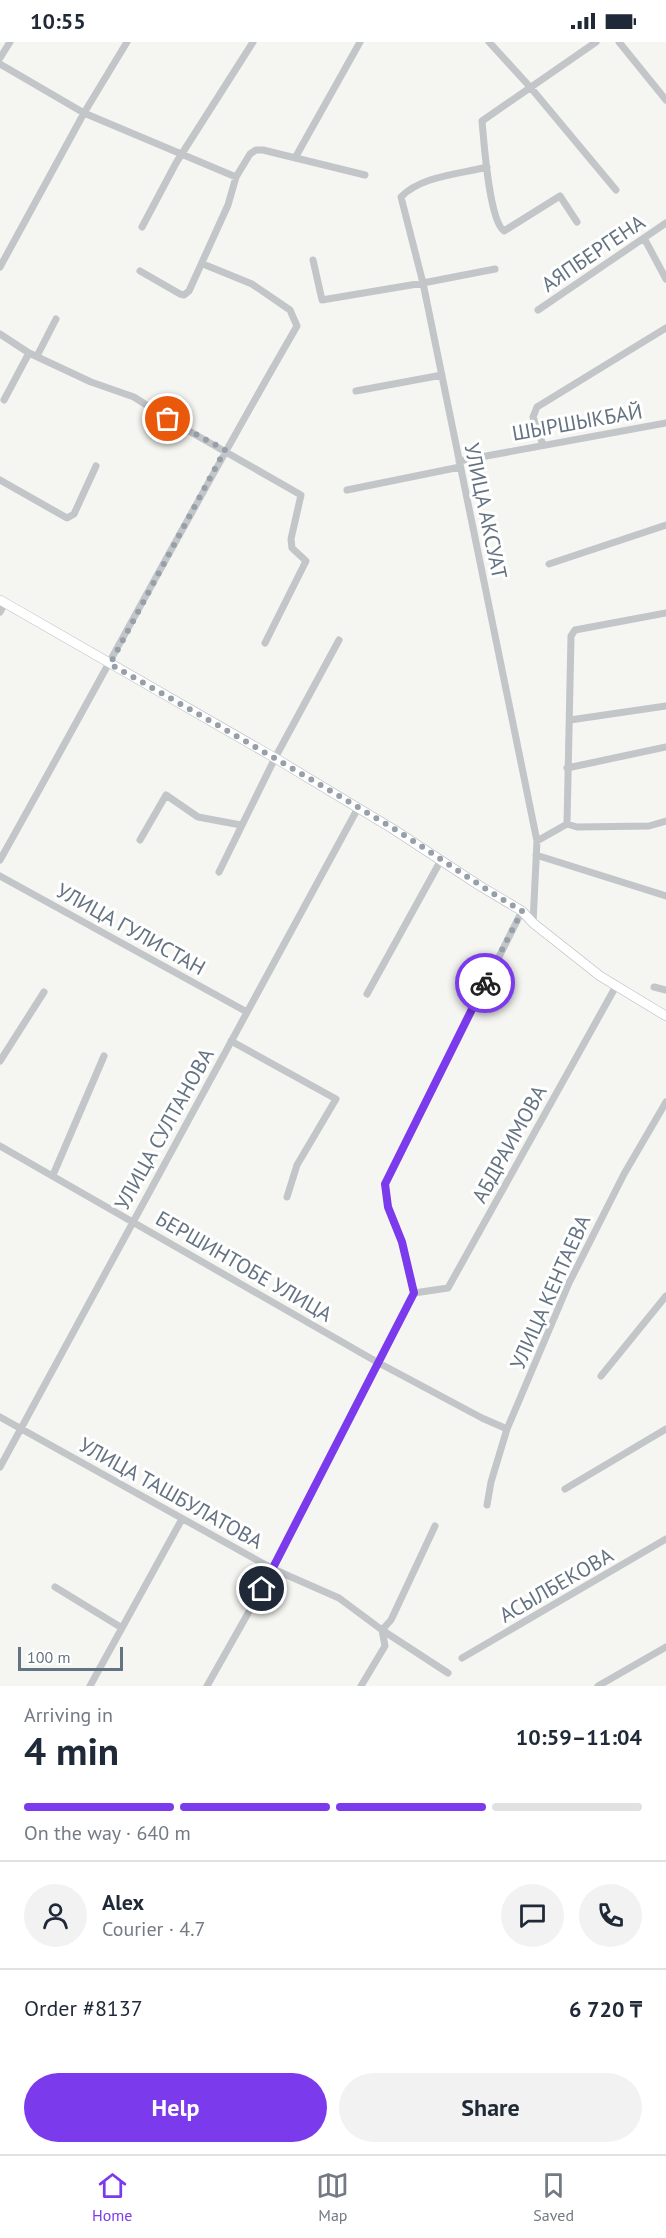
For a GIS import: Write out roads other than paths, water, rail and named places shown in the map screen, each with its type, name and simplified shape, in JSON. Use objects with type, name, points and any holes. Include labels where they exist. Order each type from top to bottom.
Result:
[{"type":"main road","points":[[2,601],[358,808],[522,911],[533,923],[616,986],[666,1016]]},
{"type":"street","points":[[0,58],[10,42]]},
{"type":"street","points":[[0,267],[84,113],[127,42]]},
{"type":"street","points":[[142,227],[182,154],[253,42]]},
{"type":"street","points":[[295,158],[360,42]]},
{"type":"street","points":[[489,42],[531,88],[616,190]]},
{"type":"street","points":[[577,222],[560,196],[504,231],[500,228],[492,200],[482,121],[596,42]]},
{"type":"street","points":[[620,42],[666,100]]},
{"type":"street","points":[[0,64],[84,113],[236,177]]},
{"type":"street","points":[[140,271],[184,295],[189,291],[228,205],[236,177],[250,154],[256,150],[365,175]]},
{"type":"street","name":"УЛИЦА АКСУАТ","points":[[487,167],[431,180],[409,189],[401,197],[423,284],[537,841],[533,923]]},
{"type":"street","name":"АЯПБЕРГЕНА","points":[[538,310],[666,223]]},
{"type":"street","points":[[644,238],[666,279]]},
{"type":"street","points":[[313,260],[322,300],[423,284],[495,269]]},
{"type":"street","points":[[0,860],[110,664],[225,450],[297,326],[290,310],[252,284],[203,264]]},
{"type":"street","points":[[37,357],[56,319]]},
{"type":"street","points":[[543,446],[533,417],[537,407],[666,328]]},
{"type":"street","points":[[0,334],[37,357],[134,397],[301,495],[291,539],[292,548],[306,561],[265,644]]},
{"type":"street","points":[[4,400],[29,352]]},
{"type":"street","points":[[356,391],[442,375]]},
{"type":"street","name":"ШЫРШЫКБАЙ","points":[[347,490],[543,446],[666,423]]},
{"type":"street","points":[[0,480],[67,518],[75,514],[96,466]]},
{"type":"street","points":[[549,564],[666,525]]},
{"type":"street","points":[[0,612],[2,601]]},
{"type":"street","points":[[567,824],[571,636],[575,630],[666,613]]},
{"type":"street","points":[[219,872],[275,758],[339,640]]},
{"type":"street","points":[[570,720],[666,706]]},
{"type":"street","points":[[567,768],[666,747]]},
{"type":"street","points":[[140,840],[166,795],[198,816],[241,825]]},
{"type":"street","name":"УЛИЦА СУЛТАНОВА","points":[[0,1467],[358,808]]},
{"type":"street","points":[[537,841],[567,824],[577,827],[649,826],[666,821]]},
{"type":"street","points":[[536,855],[666,896]]},
{"type":"street","points":[[367,994],[441,860]]},
{"type":"street","name":"УЛИЦА ГУЛИСТАН","points":[[0,876],[247,1012]]},
{"type":"street","points":[[207,1686],[273,1569],[414,1293],[402,1242],[388,1207],[385,1184],[522,911]]},
{"type":"street","name":"АБДРАИМОВА","points":[[414,1293],[448,1288],[616,986]]},
{"type":"street","points":[[654,987],[666,990]]},
{"type":"street","points":[[0,1060],[44,992]]},
{"type":"street","points":[[231,1041],[336,1099],[297,1165],[287,1197]]},
{"type":"street","points":[[53,1175],[104,1056]]},
{"type":"street","name":"УЛИЦА КЕНТАЕВА","points":[[487,1505],[491,1482],[507,1429],[569,1283],[624,1174],[666,1102]]},
{"type":"street","name":"БЕРШИНТОБЕ УЛИЦА","points":[[0,1146],[133,1220],[377,1362],[507,1429]]},
{"type":"street","points":[[601,1376],[666,1296]]},
{"type":"street","name":"УЛИЦА ТАШБУЛАТОВА","points":[[0,1417],[273,1569],[339,1598],[381,1630],[448,1673]]},
{"type":"street","points":[[565,1489],[666,1430]]},
{"type":"street","points":[[90,1686],[182,1519]]},
{"type":"street","points":[[361,1686],[385,1646],[381,1630],[391,1620],[435,1526]]},
{"type":"street","name":"АСЫЛБЕКОВА","points":[[462,1658],[666,1539]]},
{"type":"street","points":[[55,1587],[122,1628]]},
{"type":"street","points":[[598,1686],[666,1647]]}]
